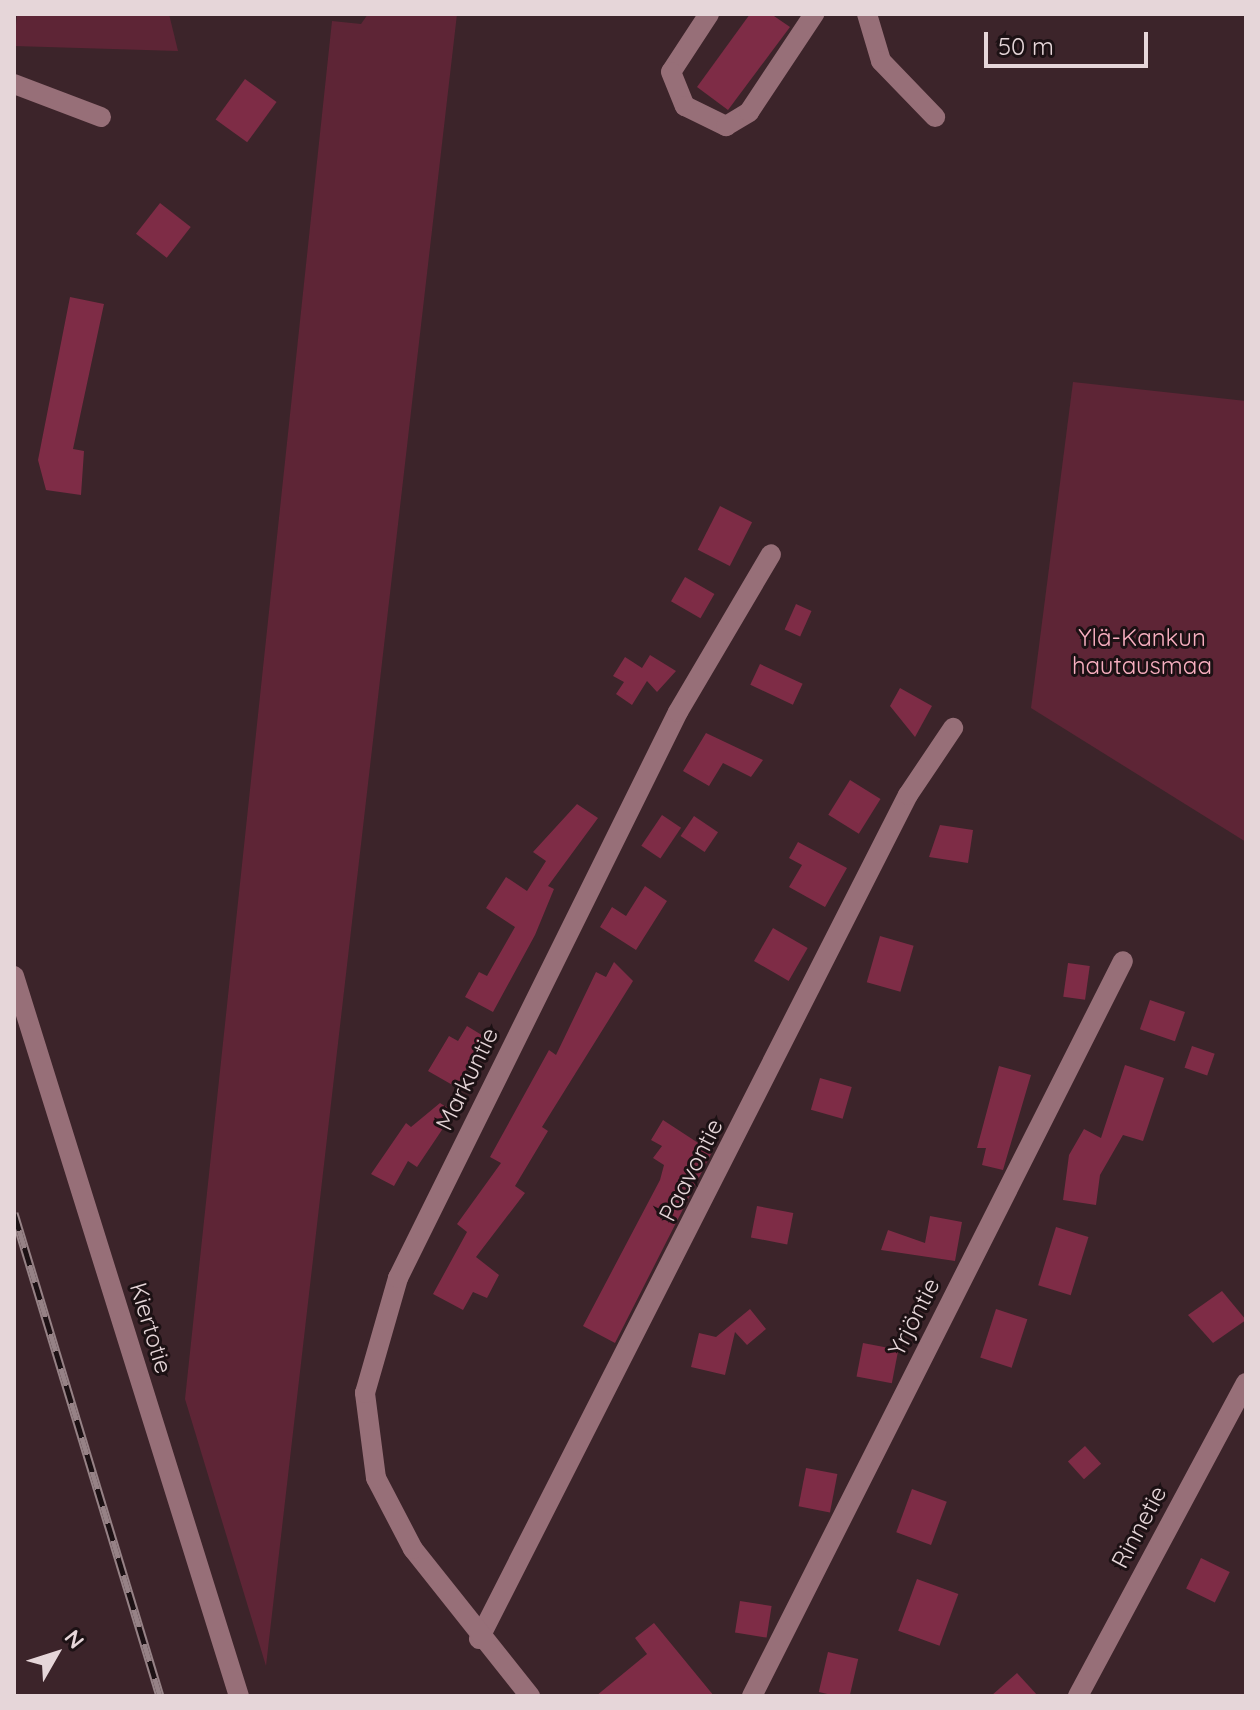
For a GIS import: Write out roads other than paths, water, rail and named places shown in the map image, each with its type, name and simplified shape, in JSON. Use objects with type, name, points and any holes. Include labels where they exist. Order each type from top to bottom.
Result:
[{"type":"street","points":[[709,14],[671,72],[685,106],[726,126],[749,112],[814,14]]},
{"type":"street","points":[[867,14],[881,61],[935,117]]},
{"type":"street","points":[[14,84],[101,117]]},
{"type":"street","name":"Markuntie","points":[[530,1696],[479,1639],[413,1549],[376,1478],[365,1393],[398,1278],[678,712],[771,554]]},
{"type":"street","name":"Paavontie","points":[[479,1639],[908,795],[953,728]]},
{"type":"street","name":"Yrjöntie","points":[[752,1696],[1123,961]]},
{"type":"street","name":"Kiertotie","points":[[14,976],[239,1696]]},
{"type":"street","name":"Rinnetie","points":[[1078,1696],[1246,1383]]},
{"type":"railway","points":[[14,1213],[160,1696]]},
{"type":"park label","name":"Ylä-Kankun hautausmaa","points":[[1142,652]]}]
